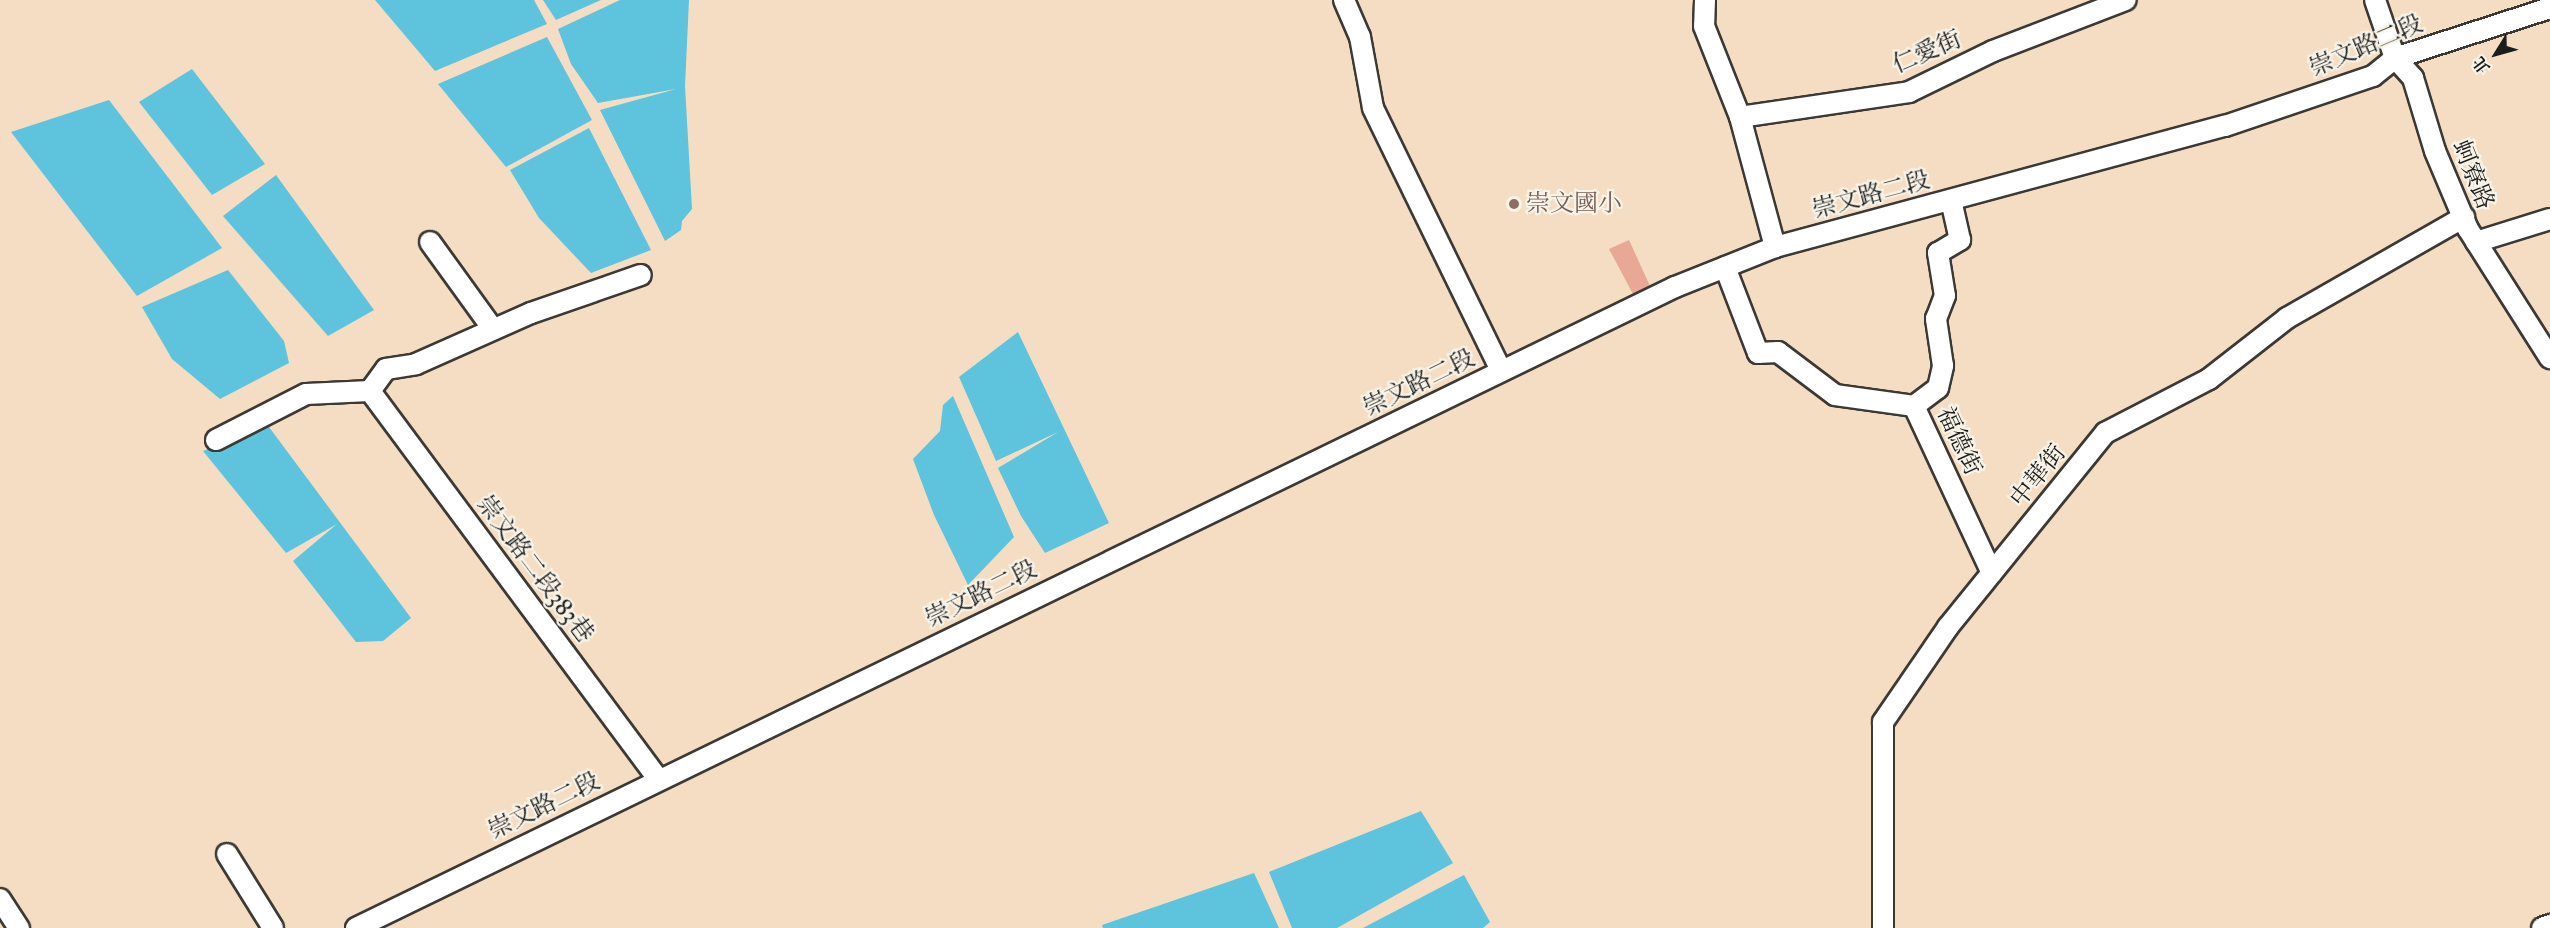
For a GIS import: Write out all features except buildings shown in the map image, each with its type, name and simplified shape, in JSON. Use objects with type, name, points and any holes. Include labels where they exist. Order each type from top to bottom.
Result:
[{"type":"street","points":[[1344,0],[1360,38],[1373,108],[1501,371]]},
{"type":"street","points":[[1705,0],[1704,26],[1740,117],[1775,247]]},
{"type":"street","name":"仁愛街","points":[[1740,117],[1909,92],[1993,51],[2126,0]]},
{"type":"street","name":"蚵寮路","points":[[2375,0],[2395,57],[2413,78],[2435,151],[2464,218],[2476,242],[2549,356]]},
{"type":"street","name":"崇文路二段","points":[[356,928],[658,779],[1675,287],[1775,247],[2225,126],[2373,75],[2395,57],[2550,8]]},
{"type":"street","points":[[1914,406],[1938,387],[1943,366],[1936,319],[1946,296],[1938,253],[1960,240],[1951,200]]},
{"type":"street","name":"中華街","points":[[1883,928],[1883,722],[1948,627],[2105,433],[2209,379],[2288,318],[2464,218]]},
{"type":"street","points":[[2476,242],[2550,219]]},
{"type":"street","points":[[430,242],[493,329]]},
{"type":"street","name":"福德街","points":[[1725,267],[1758,353],[1778,352],[1835,395],[1914,406],[1992,573]]},
{"type":"street","points":[[216,440],[306,394],[370,391],[386,369],[416,364],[493,329],[641,274]]},
{"type":"street","name":"崇文路二段383巷","points":[[370,391],[658,779]]},
{"type":"street","points":[[227,854],[273,928]]},
{"type":"street","points":[[0,899],[18,928]]},
{"type":"street","points":[[2542,928],[2550,925]]},
{"type":"water","points":[[375,0],[534,0],[547,24],[435,71]]},
{"type":"water","points":[[543,0],[601,0],[556,20]]},
{"type":"water","points":[[620,0],[689,0],[685,86],[692,209],[682,221],[681,230],[665,241],[600,110],[676,89],[598,103],[571,64],[558,29]]},
{"type":"water","points":[[547,37],[592,120],[506,167],[438,84]]},
{"type":"water","points":[[192,69],[265,164],[212,195],[139,102]]},
{"type":"water","points":[[109,100],[222,248],[137,296],[11,132]]},
{"type":"water","points":[[589,128],[651,250],[591,273],[539,218],[510,170]]},
{"type":"water","points":[[276,175],[374,310],[328,336],[223,216]]},
{"type":"water","points":[[228,270],[284,341],[289,363],[220,399],[172,359],[142,307]]},
{"type":"water","points":[[1018,332],[1109,523],[1045,553],[1021,516],[998,468],[1058,432],[996,461],[959,377]]},
{"type":"water","points":[[953,396],[1014,537],[968,585],[934,515],[913,459],[940,431],[943,405]]},
{"type":"water","points":[[269,427],[411,618],[383,641],[356,642],[293,561],[337,524],[286,553],[203,451]]},
{"type":"water","points":[[1421,811],[1453,863],[1337,928],[1292,928],[1269,872]]},
{"type":"water","points":[[1254,873],[1279,928],[1103,928],[1102,925]]},
{"type":"water","points":[[1464,875],[1490,922],[1483,928],[1363,928]]},
{"type":"place","name":"崇文國小","points":[[1514,204]]}]
